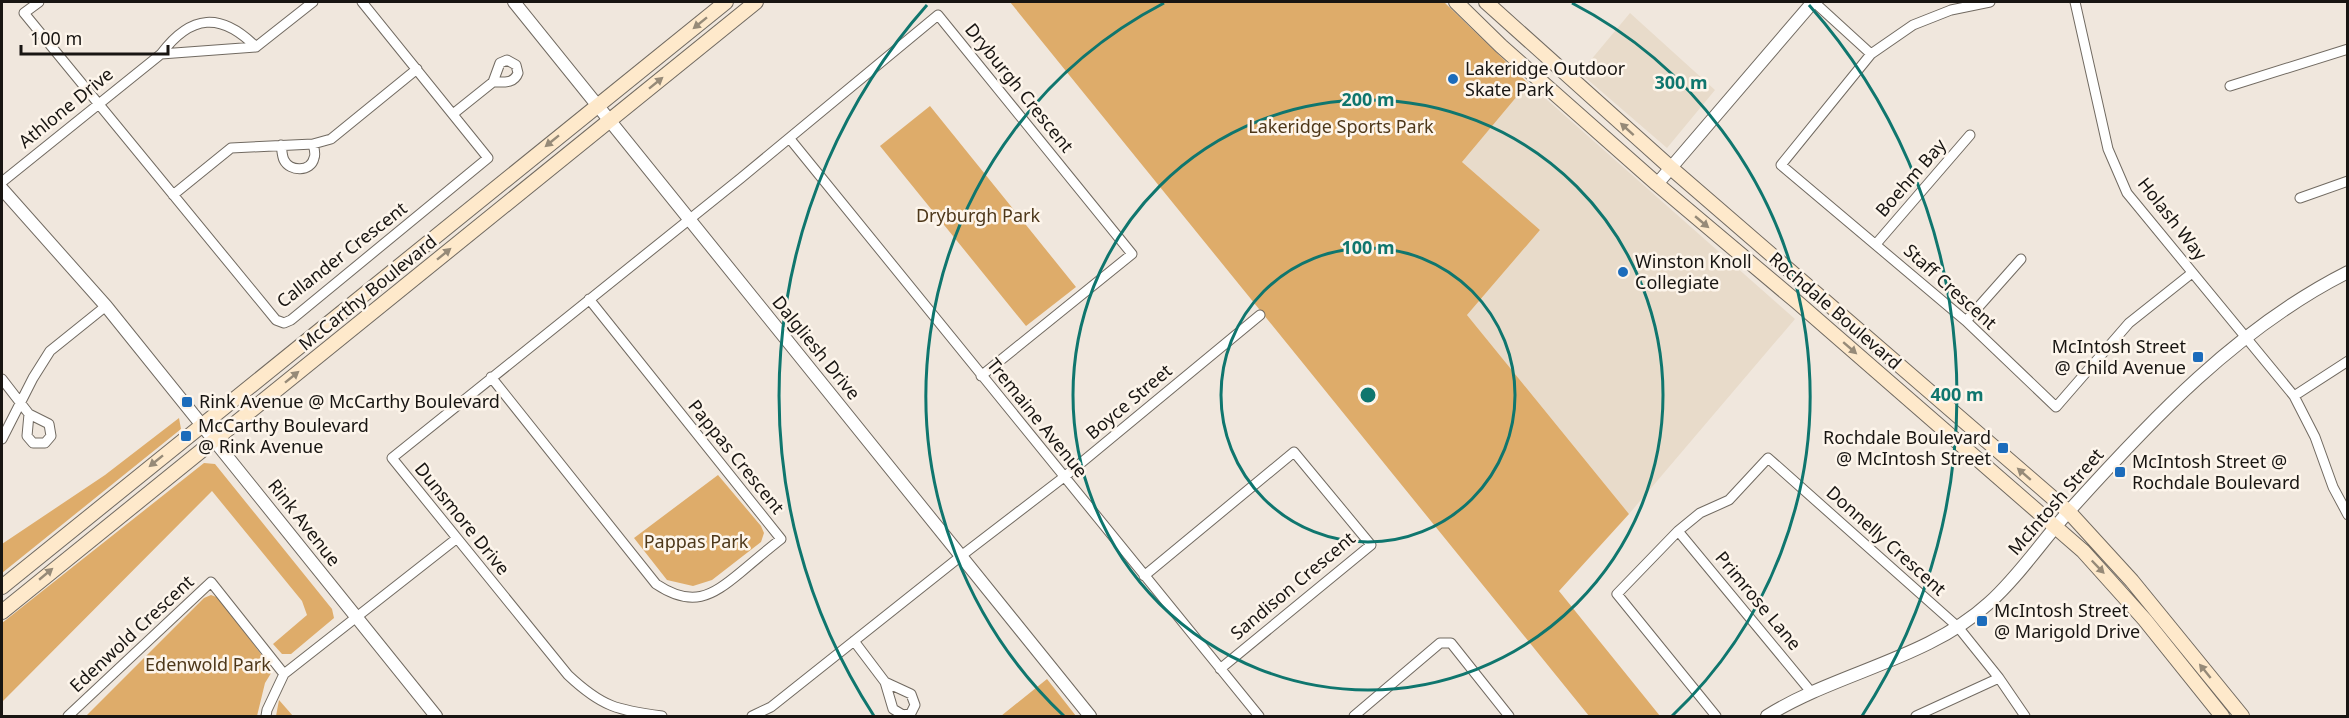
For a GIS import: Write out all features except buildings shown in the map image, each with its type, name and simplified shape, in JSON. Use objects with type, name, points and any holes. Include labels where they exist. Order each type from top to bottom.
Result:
[{"type":"main road","name":"McCarthy Boulevard","points":[[2,587],[726,2]]},
{"type":"main road","name":"McCarthy Boulevard","points":[[2,612],[756,2]]},
{"type":"main road","name":"Rochdale Boulevard","points":[[1456,2],[1501,46],[1657,184],[2056,527],[2111,580],[2222,717]]},
{"type":"main road","name":"Rochdale Boulevard","points":[[1486,2],[1671,168],[2068,512],[2132,581],[2242,717]]},
{"type":"street","name":"Callander Crescent","points":[[39,2],[24,13],[276,320],[284,323],[291,321],[488,158],[362,2]]},
{"type":"street","points":[[161,54],[256,46],[313,2]]},
{"type":"street","name":"Dalgliesh Drive","points":[[514,2],[1090,717]]},
{"type":"street","points":[[1657,184],[1814,2],[1871,54],[1913,25],[1951,10],[1990,2]]},
{"type":"street","name":"Holash Way","points":[[2075,2],[2108,149],[2127,193],[2294,396],[2315,437],[2333,487],[2348,515]]},
{"type":"street","name":"Dryburgh Crescent","points":[[688,219],[790,139],[938,15],[1132,254],[981,376]]},
{"type":"street","name":"Athlone Drive","points":[[2,182],[161,54],[172,39],[183,30],[204,22],[227,24],[256,46]]},
{"type":"street","points":[[2230,86],[2348,49]]},
{"type":"street","name":"Staff Crescent","points":[[1871,54],[1781,165],[1966,321],[2056,407],[2129,323],[2192,273]]},
{"type":"street","points":[[173,195],[231,148],[313,144],[331,139],[417,69]]},
{"type":"street","points":[[453,114],[493,82]]},
{"type":"street","name":"Boehm Bay","points":[[1876,244],[1970,135]]},
{"type":"street","name":"Tremaine Avenue","points":[[790,139],[1259,717]]},
{"type":"street","points":[[281,145],[285,161],[294,168],[303,169],[312,164],[315,156],[313,144]]},
{"type":"street","points":[[2300,198],[2348,181]]},
{"type":"street","name":"Rink Avenue","points":[[2,189],[106,306],[436,717]]},
{"type":"street","name":"Dunsmore Drive","points":[[662,717],[625,711],[606,705],[588,694],[568,675],[392,458],[688,219]]},
{"type":"street","points":[[1966,321],[2021,259]]},
{"type":"street","name":"McIntosh Street","points":[[1767,717],[1812,693],[1874,668],[1958,627],[1989,603],[2013,578],[2068,512],[2174,399],[2245,338],[2323,285],[2348,272]]},
{"type":"street","name":"Pappas Crescent","points":[[491,378],[656,584],[671,594],[690,597],[705,596],[718,591],[781,539],[589,299]]},
{"type":"street","points":[[2,439],[33,378],[50,351],[106,306]]},
{"type":"street","name":"Boyce Street","points":[[961,556],[1064,477],[1260,315]]},
{"type":"street","points":[[2294,396],[2348,361]]},
{"type":"street","points":[[2,379],[29,414]]},
{"type":"street","name":"Sandison Crescent","points":[[1144,576],[1294,452],[1371,545],[1220,669]]},
{"type":"street","name":"Donnelly Crescent","points":[[1716,717],[1617,594],[1678,531],[1700,513],[1729,500],[1768,458],[1958,627]]},
{"type":"street","name":"Primrose Lane","points":[[1678,531],[1812,693]]},
{"type":"street","points":[[266,717],[284,674],[456,539]]},
{"type":"street","points":[[752,717],[771,707],[961,556]]},
{"type":"street","name":"Edenwold Crescent","points":[[68,717],[211,582],[284,674]]},
{"type":"street","points":[[1958,627],[1999,678],[2025,717]]},
{"type":"street","points":[[854,641],[885,682]]},
{"type":"street","points":[[1354,717],[1440,644],[1451,644],[1509,717]]},
{"type":"street","points":[[1916,717],[1999,678]]},
{"type":"shaded area","points":[[1630,13],[1715,90],[1667,148],[1580,73]]},
{"type":"shaded area","name":"Winston Knoll Collegiate","points":[[1528,83],[1795,319],[1629,514],[1467,315],[1540,230],[1462,162]]},
{"type":"green space","name":"Lakeridge Sports Park","points":[[1010,2],[1444,2],[1528,83],[1462,162],[1540,230],[1467,315],[1629,514],[1559,591],[1660,716],[1589,716]]},
{"type":"green space","name":"Dryburgh Park","points":[[930,106],[1076,287],[1026,326],[880,146]]},
{"type":"green space","points":[[179,418],[181,429],[2,573],[2,544],[105,475]]},
{"type":"green space","points":[[204,463],[215,464],[332,609],[334,618],[291,654],[282,654],[273,644],[307,615],[302,601],[212,491],[2,702],[2,623]]},
{"type":"green space","name":"Pappas Park","points":[[718,475],[761,526],[764,533],[761,542],[712,580],[693,586],[667,580],[634,538]]},
{"type":"green space","name":"Edenwold Park","points":[[211,595],[219,598],[273,670],[265,683],[257,716],[86,716],[204,598]]},
{"type":"green space","points":[[1047,679],[1076,716],[1001,716]]},
{"type":"green space","points":[[279,700],[293,716],[276,716]]},
{"type":"place","name":"Lakeridge Outdoor Skate Park","points":[[1453,79]]},
{"type":"place","name":"Winston Knoll Collegiate","points":[[1623,272]]},
{"type":"place","name":"McIntosh Street @ Child Avenue","points":[[2198,357]]},
{"type":"place","name":"Rink Avenue @ McCarthy Boulevard","points":[[187,402]]},
{"type":"place","name":"McCarthy Boulevard @ Rink Avenue","points":[[186,436]]},
{"type":"place","name":"Rochdale Boulevard @ McIntosh Street","points":[[2003,448]]},
{"type":"place","name":"McIntosh Street @ Rochdale Boulevard","points":[[2120,472]]},
{"type":"place","name":"McIntosh Street @ Marigold Drive","points":[[1982,621]]}]
